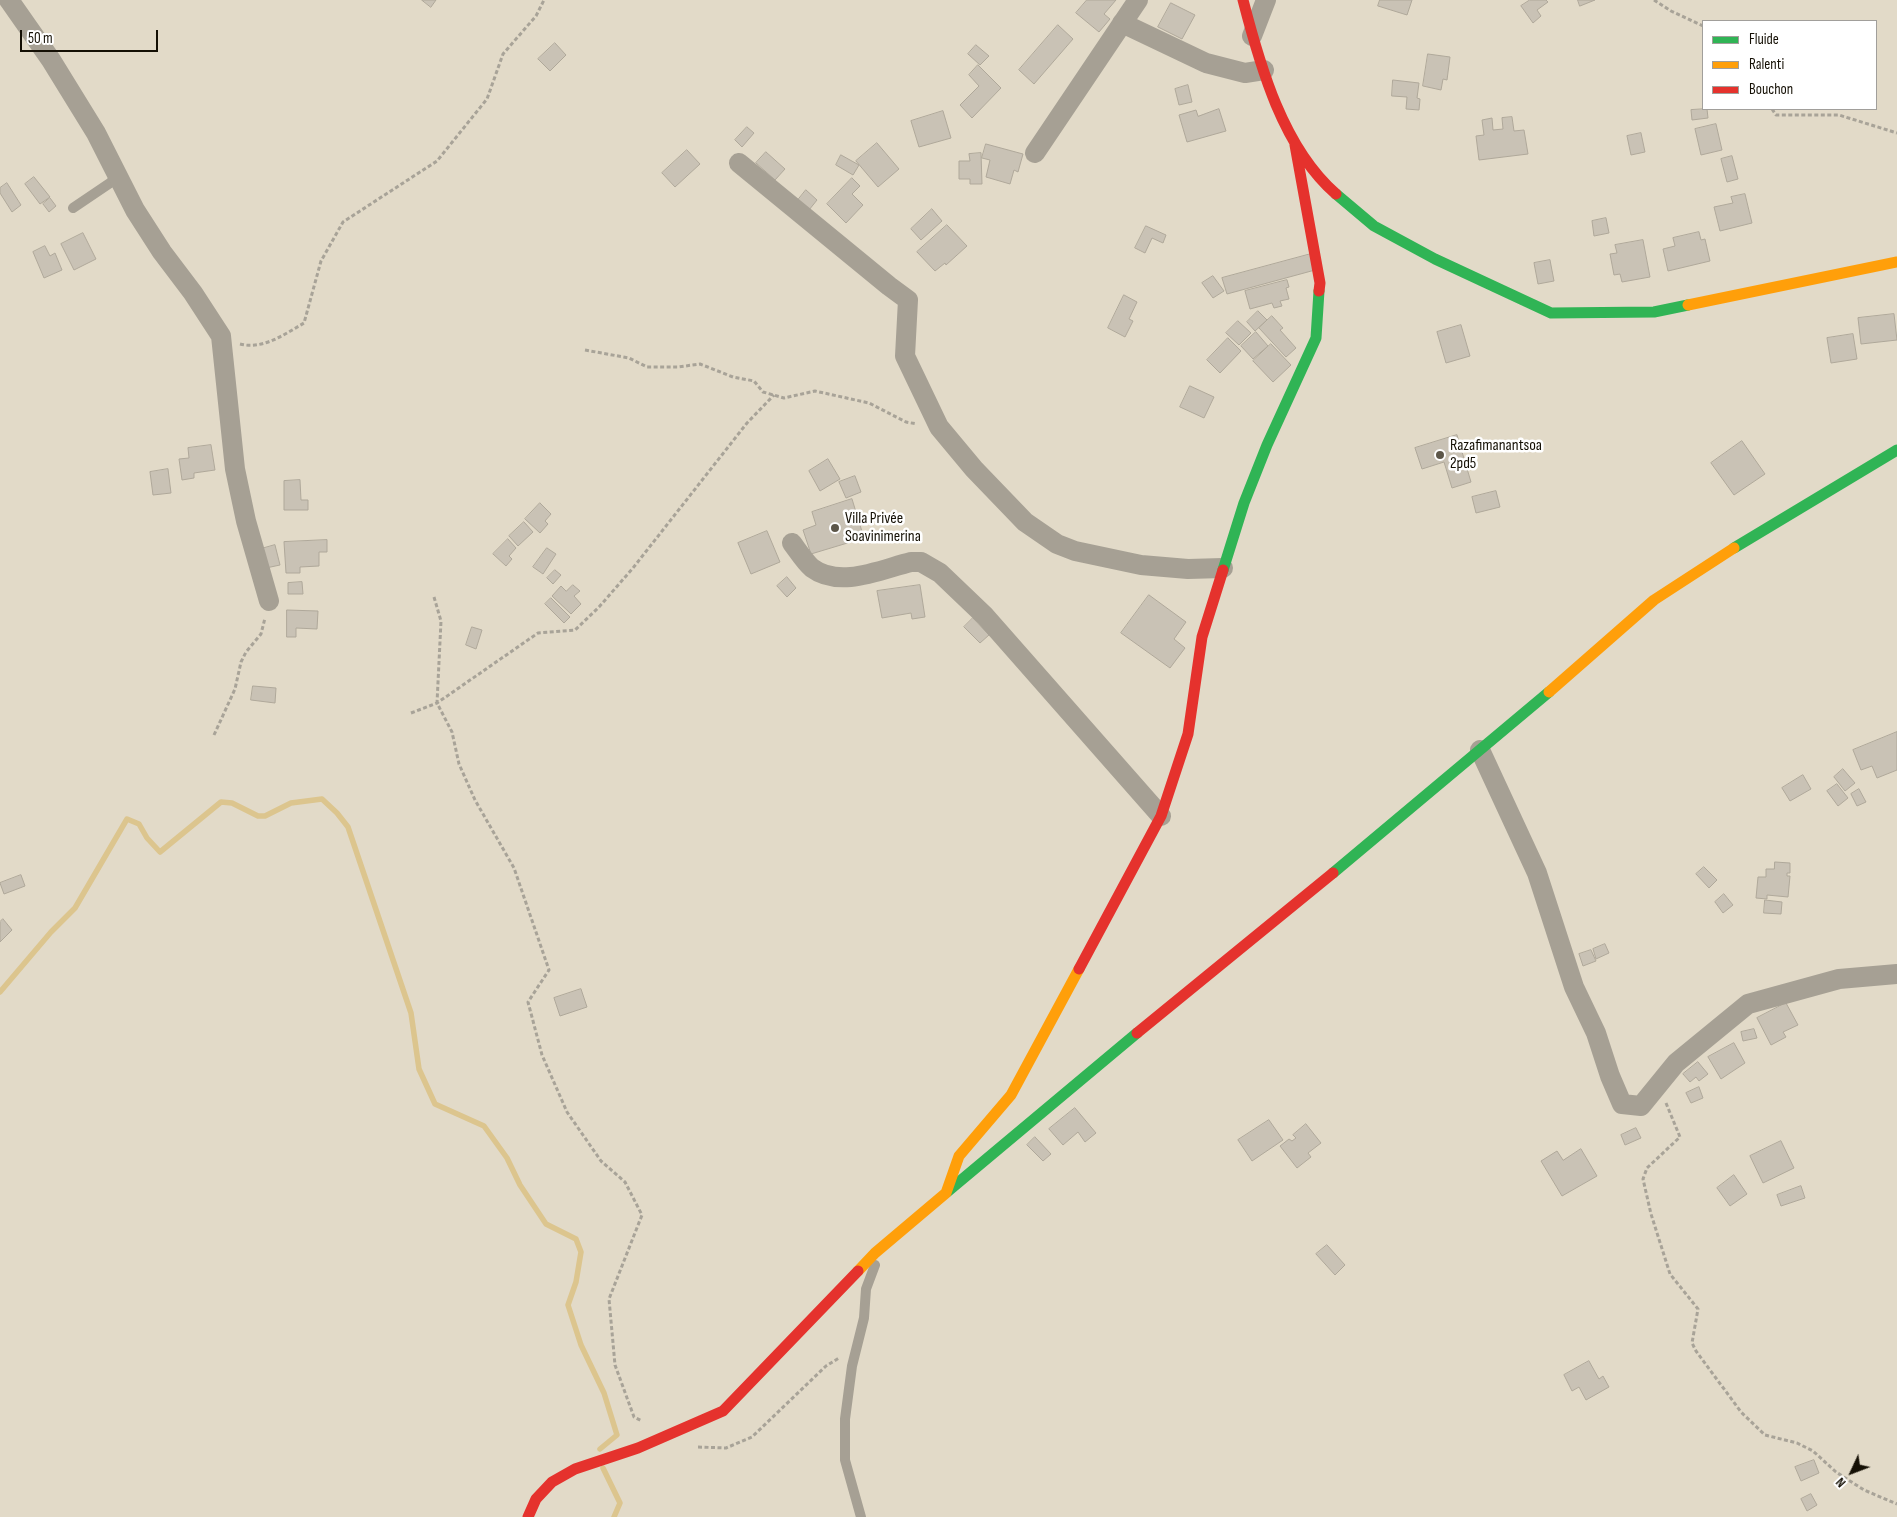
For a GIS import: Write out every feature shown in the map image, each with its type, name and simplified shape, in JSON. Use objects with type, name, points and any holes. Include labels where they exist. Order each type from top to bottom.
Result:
[{"type":"street","points":[[9,0],[51,60],[96,133],[136,210],[162,252],[221,336],[235,470],[246,521],[269,601]]},
{"type":"street","points":[[1035,153],[1138,0]]},
{"type":"street","points":[[1243,0],[1252,36],[1269,87],[1295,145],[1326,185],[1374,226],[1435,259],[1551,313],[1654,312],[1897,262]]},
{"type":"street","points":[[1252,36],[1266,0]]},
{"type":"street","points":[[1122,23],[1206,63],[1245,73],[1264,70]]},
{"type":"street","points":[[946,1193],[959,1156],[1011,1095],[1161,816],[1188,734],[1202,636],[1223,568],[1244,504],[1267,445],[1316,338],[1320,283],[1295,145]]},
{"type":"street","points":[[739,163],[908,300],[905,356],[940,427],[974,469],[1025,522],[1057,544],[1075,551],[1141,565],[1188,569],[1223,568]]},
{"type":"street","points":[[528,1517],[536,1500],[552,1482],[575,1469],[638,1448],[724,1411],[882,1248],[1111,1054],[1254,939],[1480,750],[1654,600],[1755,534],[1897,450]]},
{"type":"street","points":[[792,544],[812,568],[829,576],[850,578],[911,562],[921,562],[940,573],[985,616],[1161,816]]},
{"type":"street","points":[[1480,750],[1537,873],[1574,987],[1596,1033],[1610,1076],[1622,1104],[1641,1106],[1676,1063],[1748,1004],[1839,978],[1897,974]]},
{"type":"lane","points":[[74,208],[118,176]]},
{"type":"lane","points":[[861,1517],[846,1460],[845,1419],[852,1366],[864,1318],[866,1289],[882,1248]]},
{"type":"path","points":[[221,336],[230,341],[250,346],[279,338],[304,323],[321,261],[343,222],[436,161],[487,99],[503,54],[536,16],[544,0]]},
{"type":"path","points":[[1654,0],[1671,11],[1702,26]]},
{"type":"path","points":[[1773,110],[1776,115],[1839,115],[1897,133]]},
{"type":"path","points":[[585,350],[629,358],[647,367],[678,368],[700,364],[733,377],[754,381],[763,392],[784,398],[815,392],[824,393],[870,402],[906,422],[940,427]]},
{"type":"path","points":[[411,713],[437,703],[538,633],[575,630],[599,607],[627,574],[742,430],[774,395]]},
{"type":"path","points":[[434,597],[441,621],[437,703],[452,732],[459,764],[475,800],[514,868],[549,970],[528,1002],[542,1055],[566,1112],[600,1161],[625,1182],[642,1215],[609,1298],[615,1365],[634,1417],[668,1435]]},
{"type":"path","points":[[214,735],[235,689],[244,657],[261,634],[269,601]]},
{"type":"path","points":[[1654,1090],[1658,1098],[1666,1104],[1680,1137],[1647,1168],[1643,1179],[1651,1214],[1670,1274],[1698,1309],[1692,1343],[1696,1351],[1740,1412],[1765,1435],[1797,1443],[1813,1451],[1836,1472],[1864,1490],[1897,1504]]},
{"type":"path","points":[[697,1448],[726,1448],[752,1437],[826,1366],[857,1347]]},
{"type":"building","points":[[422,0],[436,0],[431,7]]},
{"type":"building","points":[[1087,0],[1116,0],[1104,14],[1110,19],[1099,32],[1076,13]]},
{"type":"building","points":[[1380,0],[1412,0],[1407,15],[1378,6]]},
{"type":"building","points":[[1530,0],[1546,0],[1548,2],[1537,10],[1541,16],[1533,23],[1521,6]]},
{"type":"building","points":[[1578,0],[1595,0],[1580,6]]},
{"type":"building","points":[[1171,3],[1195,15],[1182,39],[1158,27]]},
{"type":"building","points":[[1058,25],[1073,39],[1034,84],[1019,70]]},
{"type":"building","points":[[555,43],[566,55],[550,71],[538,59]]},
{"type":"building","points":[[976,45],[989,56],[980,65],[968,54]]},
{"type":"building","points":[[1428,54],[1450,57],[1447,80],[1443,79],[1441,90],[1423,86]]},
{"type":"building","points":[[978,65],[1001,88],[972,118],[960,105],[979,86],[969,75]]},
{"type":"building","points":[[1393,80],[1419,83],[1417,98],[1420,99],[1419,110],[1406,109],[1407,97],[1392,96]]},
{"type":"building","points":[[1188,85],[1192,102],[1179,105],[1175,89]]},
{"type":"building","points":[[1219,109],[1226,131],[1187,142],[1179,115],[1196,110],[1198,116]]},
{"type":"building","points":[[1691,110],[1707,110],[1708,118],[1692,120]]},
{"type":"building","points":[[943,111],[951,138],[919,147],[911,121]]},
{"type":"building","points":[[1512,117],[1514,131],[1524,130],[1528,154],[1479,160],[1476,136],[1484,135],[1482,120],[1492,118],[1493,130],[1503,129],[1502,118]]},
{"type":"building","points":[[1716,124],[1722,150],[1701,155],[1695,129]]},
{"type":"building","points":[[747,127],[754,133],[742,147],[735,140]]},
{"type":"building","points":[[1641,133],[1645,152],[1631,155],[1627,136]]},
{"type":"building","points":[[877,143],[899,169],[878,187],[856,161]]},
{"type":"building","points":[[986,144],[1023,154],[1018,172],[1014,170],[1010,184],[986,177],[990,160],[982,158]]},
{"type":"building","points":[[687,150],[700,164],[675,187],[662,173]]},
{"type":"building","points":[[766,152],[785,169],[775,180],[756,163]]},
{"type":"building","points":[[981,153],[982,184],[970,184],[970,179],[959,179],[959,161],[970,161],[969,154]]},
{"type":"building","points":[[841,155],[859,165],[853,175],[836,165]]},
{"type":"building","points":[[1732,156],[1738,179],[1727,182],[1721,159]]},
{"type":"building","points":[[34,177],[50,197],[40,204],[25,184]]},
{"type":"building","points":[[852,178],[860,186],[852,194],[863,205],[846,223],[827,204]]},
{"type":"building","points":[[7,183],[21,205],[12,212],[0,193],[0,188]]},
{"type":"building","points":[[806,190],[817,200],[809,210],[798,200]]},
{"type":"building","points":[[1745,194],[1752,223],[1720,231],[1714,207],[1733,203],[1731,197]]},
{"type":"building","points":[[50,198],[56,206],[49,212],[43,204]]},
{"type":"building","points":[[932,209],[942,221],[921,240],[911,229]]},
{"type":"building","points":[[1606,218],[1609,233],[1594,236],[1592,221]]},
{"type":"building","points":[[947,225],[967,246],[946,265],[945,263],[935,271],[917,252]]},
{"type":"building","points":[[1146,226],[1166,235],[1163,243],[1152,238],[1145,253],[1135,248]]},
{"type":"building","points":[[1699,232],[1701,240],[1705,239],[1710,261],[1668,271],[1663,249],[1675,246],[1673,238]]},
{"type":"building","points":[[83,233],[96,259],[74,270],[61,244]]},
{"type":"building","points":[[1643,240],[1650,277],[1622,282],[1620,274],[1614,275],[1610,254],[1617,253],[1615,245]]},
{"type":"building","points":[[45,246],[50,256],[55,253],[62,270],[44,278],[33,252]]},
{"type":"building","points":[[1311,254],[1315,270],[1227,294],[1222,278]]},
{"type":"building","points":[[1550,260],[1554,281],[1538,284],[1534,263]]},
{"type":"building","points":[[1213,276],[1224,291],[1213,298],[1202,283]]},
{"type":"building","points":[[1287,280],[1289,287],[1286,288],[1289,299],[1280,301],[1282,306],[1274,308],[1272,303],[1250,309],[1245,291]]},
{"type":"building","points":[[1124,295],[1137,302],[1129,319],[1133,321],[1125,337],[1108,328]]},
{"type":"building","points":[[1258,311],[1267,320],[1255,331],[1247,322]]},
{"type":"building","points":[[1894,314],[1897,340],[1861,344],[1858,318]]},
{"type":"building","points":[[1272,316],[1283,328],[1280,330],[1296,348],[1286,357],[1259,328]]},
{"type":"building","points":[[1238,321],[1251,333],[1239,345],[1226,333]]},
{"type":"building","points":[[1461,325],[1470,356],[1446,363],[1437,332]]},
{"type":"building","points":[[1256,332],[1268,346],[1253,359],[1241,346]]},
{"type":"building","points":[[1853,334],[1857,359],[1831,363],[1827,338]]},
{"type":"building","points":[[1228,338],[1241,351],[1220,373],[1207,360]]},
{"type":"building","points":[[1271,344],[1291,365],[1273,382],[1253,361]]},
{"type":"building","points":[[1190,386],[1214,397],[1204,418],[1180,407]]},
{"type":"building","name":"Razafimanantsoa 2pd5","points":[[1457,435],[1471,482],[1452,488],[1444,462],[1422,469],[1415,448]]},
{"type":"building","points":[[1742,441],[1765,474],[1734,495],[1711,463]]},
{"type":"building","points":[[211,445],[215,470],[194,473],[194,478],[182,480],[179,459],[189,458],[188,448]]},
{"type":"building","points":[[828,459],[840,479],[820,491],[809,471]]},
{"type":"building","points":[[168,469],[171,493],[153,495],[150,472]]},
{"type":"building","points":[[855,476],[861,492],[846,498],[839,482]]},
{"type":"building","points":[[300,480],[301,500],[308,500],[308,510],[284,510],[284,481]]},
{"type":"building","points":[[1496,491],[1500,507],[1476,513],[1472,497]]},
{"type":"building","name":"Villa Privée Soavinimerina","points":[[852,499],[864,538],[811,554],[803,530],[816,525],[812,512]]},
{"type":"building","points":[[540,503],[551,514],[545,521],[548,524],[540,533],[525,519]]},
{"type":"building","points":[[524,522],[533,532],[518,546],[509,536]]},
{"type":"building","points":[[767,531],[780,562],[751,574],[738,543]]},
{"type":"building","points":[[508,539],[516,548],[509,556],[512,559],[506,566],[493,554]]},
{"type":"building","points":[[327,540],[327,552],[319,552],[319,566],[300,567],[300,573],[286,573],[284,542]]},
{"type":"building","points":[[275,545],[280,565],[266,568],[261,549]]},
{"type":"building","points":[[547,548],[556,554],[543,574],[533,567]]},
{"type":"building","points":[[555,570],[561,575],[553,584],[547,578]]},
{"type":"building","points":[[787,577],[796,588],[787,597],[777,586]]},
{"type":"building","points":[[302,582],[303,594],[288,594],[288,583]]},
{"type":"building","points":[[573,585],[580,591],[574,596],[581,604],[571,614],[552,596],[561,586],[566,591]]},
{"type":"building","points":[[920,585],[925,617],[912,619],[911,613],[882,618],[877,591]]},
{"type":"building","points":[[1149,595],[1186,622],[1174,639],[1185,648],[1170,668],[1121,633]]},
{"type":"building","points":[[551,598],[570,617],[564,623],[545,604]]},
{"type":"building","points":[[287,610],[318,611],[317,629],[296,628],[296,637],[287,637]]},
{"type":"building","points":[[973,618],[989,635],[980,643],[964,627]]},
{"type":"building","points":[[472,627],[482,630],[476,649],[466,645]]},
{"type":"building","points":[[253,686],[276,688],[275,703],[251,700]]},
{"type":"building","points":[[1897,732],[1897,770],[1877,778],[1872,766],[1861,770],[1853,750]]},
{"type":"building","points":[[1843,769],[1855,783],[1845,791],[1834,777]]},
{"type":"building","points":[[1803,775],[1811,789],[1790,801],[1782,788]]},
{"type":"building","points":[[1837,784],[1848,798],[1838,806],[1827,791]]},
{"type":"building","points":[[1859,789],[1866,802],[1857,806],[1851,794]]},
{"type":"building","points":[[1775,862],[1790,863],[1790,873],[1787,873],[1787,876],[1790,876],[1788,897],[1767,895],[1767,899],[1756,898],[1758,877],[1766,877],[1766,869],[1774,869]]},
{"type":"building","points":[[1704,867],[1717,880],[1709,888],[1696,874]]},
{"type":"building","points":[[21,875],[25,886],[4,894],[0,883]]},
{"type":"building","points":[[1724,894],[1733,905],[1723,913],[1715,902]]},
{"type":"building","points":[[1765,900],[1782,902],[1781,914],[1764,913]]},
{"type":"building","points":[[3,919],[12,930],[0,942],[0,922]]},
{"type":"building","points":[[1605,944],[1609,953],[1596,959],[1593,949]]},
{"type":"building","points":[[1591,950],[1596,961],[1583,966],[1579,954]]},
{"type":"building","points":[[581,989],[587,1007],[560,1016],[554,998]]},
{"type":"building","points":[[1786,1003],[1798,1025],[1783,1032],[1786,1037],[1771,1045],[1757,1018]]},
{"type":"building","points":[[1754,1029],[1757,1038],[1743,1041],[1741,1032]]},
{"type":"building","points":[[1734,1043],[1745,1063],[1721,1079],[1708,1057]]},
{"type":"building","points":[[1698,1062],[1708,1074],[1699,1081],[1696,1077],[1690,1082],[1683,1074]]},
{"type":"building","points":[[1699,1087],[1703,1098],[1691,1103],[1686,1093]]},
{"type":"building","points":[[1075,1108],[1096,1133],[1085,1142],[1078,1132],[1063,1145],[1049,1129]]},
{"type":"building","points":[[1269,1120],[1283,1140],[1252,1161],[1238,1140]]},
{"type":"building","points":[[1306,1124],[1321,1143],[1308,1153],[1311,1157],[1297,1168],[1280,1146],[1289,1139],[1292,1141],[1296,1138],[1293,1135]]},
{"type":"building","points":[[1636,1128],[1641,1138],[1625,1145],[1621,1135]]},
{"type":"building","points":[[1035,1137],[1051,1154],[1043,1161],[1027,1145]]},
{"type":"building","points":[[1781,1141],[1794,1168],[1763,1183],[1750,1156]]},
{"type":"building","points":[[1581,1149],[1597,1176],[1562,1196],[1541,1161],[1557,1151],[1563,1160]]},
{"type":"building","points":[[1734,1175],[1747,1194],[1730,1206],[1717,1188]]},
{"type":"building","points":[[1801,1186],[1805,1198],[1781,1206],[1777,1195]]},
{"type":"building","points":[[1327,1245],[1345,1265],[1335,1275],[1316,1254]]},
{"type":"building","points":[[1589,1361],[1599,1379],[1603,1376],[1609,1387],[1586,1400],[1579,1387],[1572,1391],[1564,1375]]},
{"type":"building","points":[[1814,1460],[1819,1473],[1801,1481],[1795,1467]]},
{"type":"building","points":[[1811,1494],[1817,1505],[1807,1511],[1801,1499]]},
{"type":"waterway","points":[[0,992],[51,932],[75,908],[127,819],[139,824],[147,838],[160,852],[221,802],[232,803],[258,816],[265,816],[291,803],[322,799],[348,827],[411,1013],[419,1069],[435,1104],[484,1126],[507,1158],[520,1185],[546,1224],[576,1239],[581,1252],[576,1282],[568,1305],[581,1345],[604,1393],[617,1435],[600,1449]]},
{"type":"waterway","points":[[603,1468],[620,1503],[614,1517]]},
{"type":"traffic: fast","points":[[1336,194],[1374,226],[1435,259],[1551,313],[1654,312],[1688,305]]},
{"type":"traffic: fast","points":[[1223,570],[1244,503],[1267,445],[1316,338],[1319,291]]},
{"type":"traffic: fast","points":[[1734,548],[1897,450]]},
{"type":"traffic: fast","points":[[1333,873],[1549,692]]},
{"type":"traffic: fast","points":[[947,1192],[1137,1033]]},
{"type":"traffic: slow","points":[[1688,305],[1897,262]]},
{"type":"traffic: slow","points":[[1549,692],[1654,600],[1734,548]]},
{"type":"traffic: slow","points":[[858,1271],[875,1253],[946,1193],[959,1156],[1011,1095],[1079,969]]},
{"type":"traffic: jam","points":[[1243,0],[1257,52],[1276,104],[1288,130],[1317,175],[1336,194]]},
{"type":"traffic: jam","points":[[1295,145],[1320,283],[1319,291]]},
{"type":"traffic: jam","points":[[1079,969],[1161,816],[1188,734],[1202,637],[1223,570]]},
{"type":"traffic: jam","points":[[1137,1033],[1333,873]]},
{"type":"traffic: jam","points":[[528,1517],[536,1499],[552,1482],[575,1469],[638,1448],[723,1411],[858,1271]]},
{"type":"place","name":"Razafimanantsoa 2pd5","points":[[1440,455]]},
{"type":"place","name":"Villa Privée Soavinimerina","points":[[835,528]]}]
